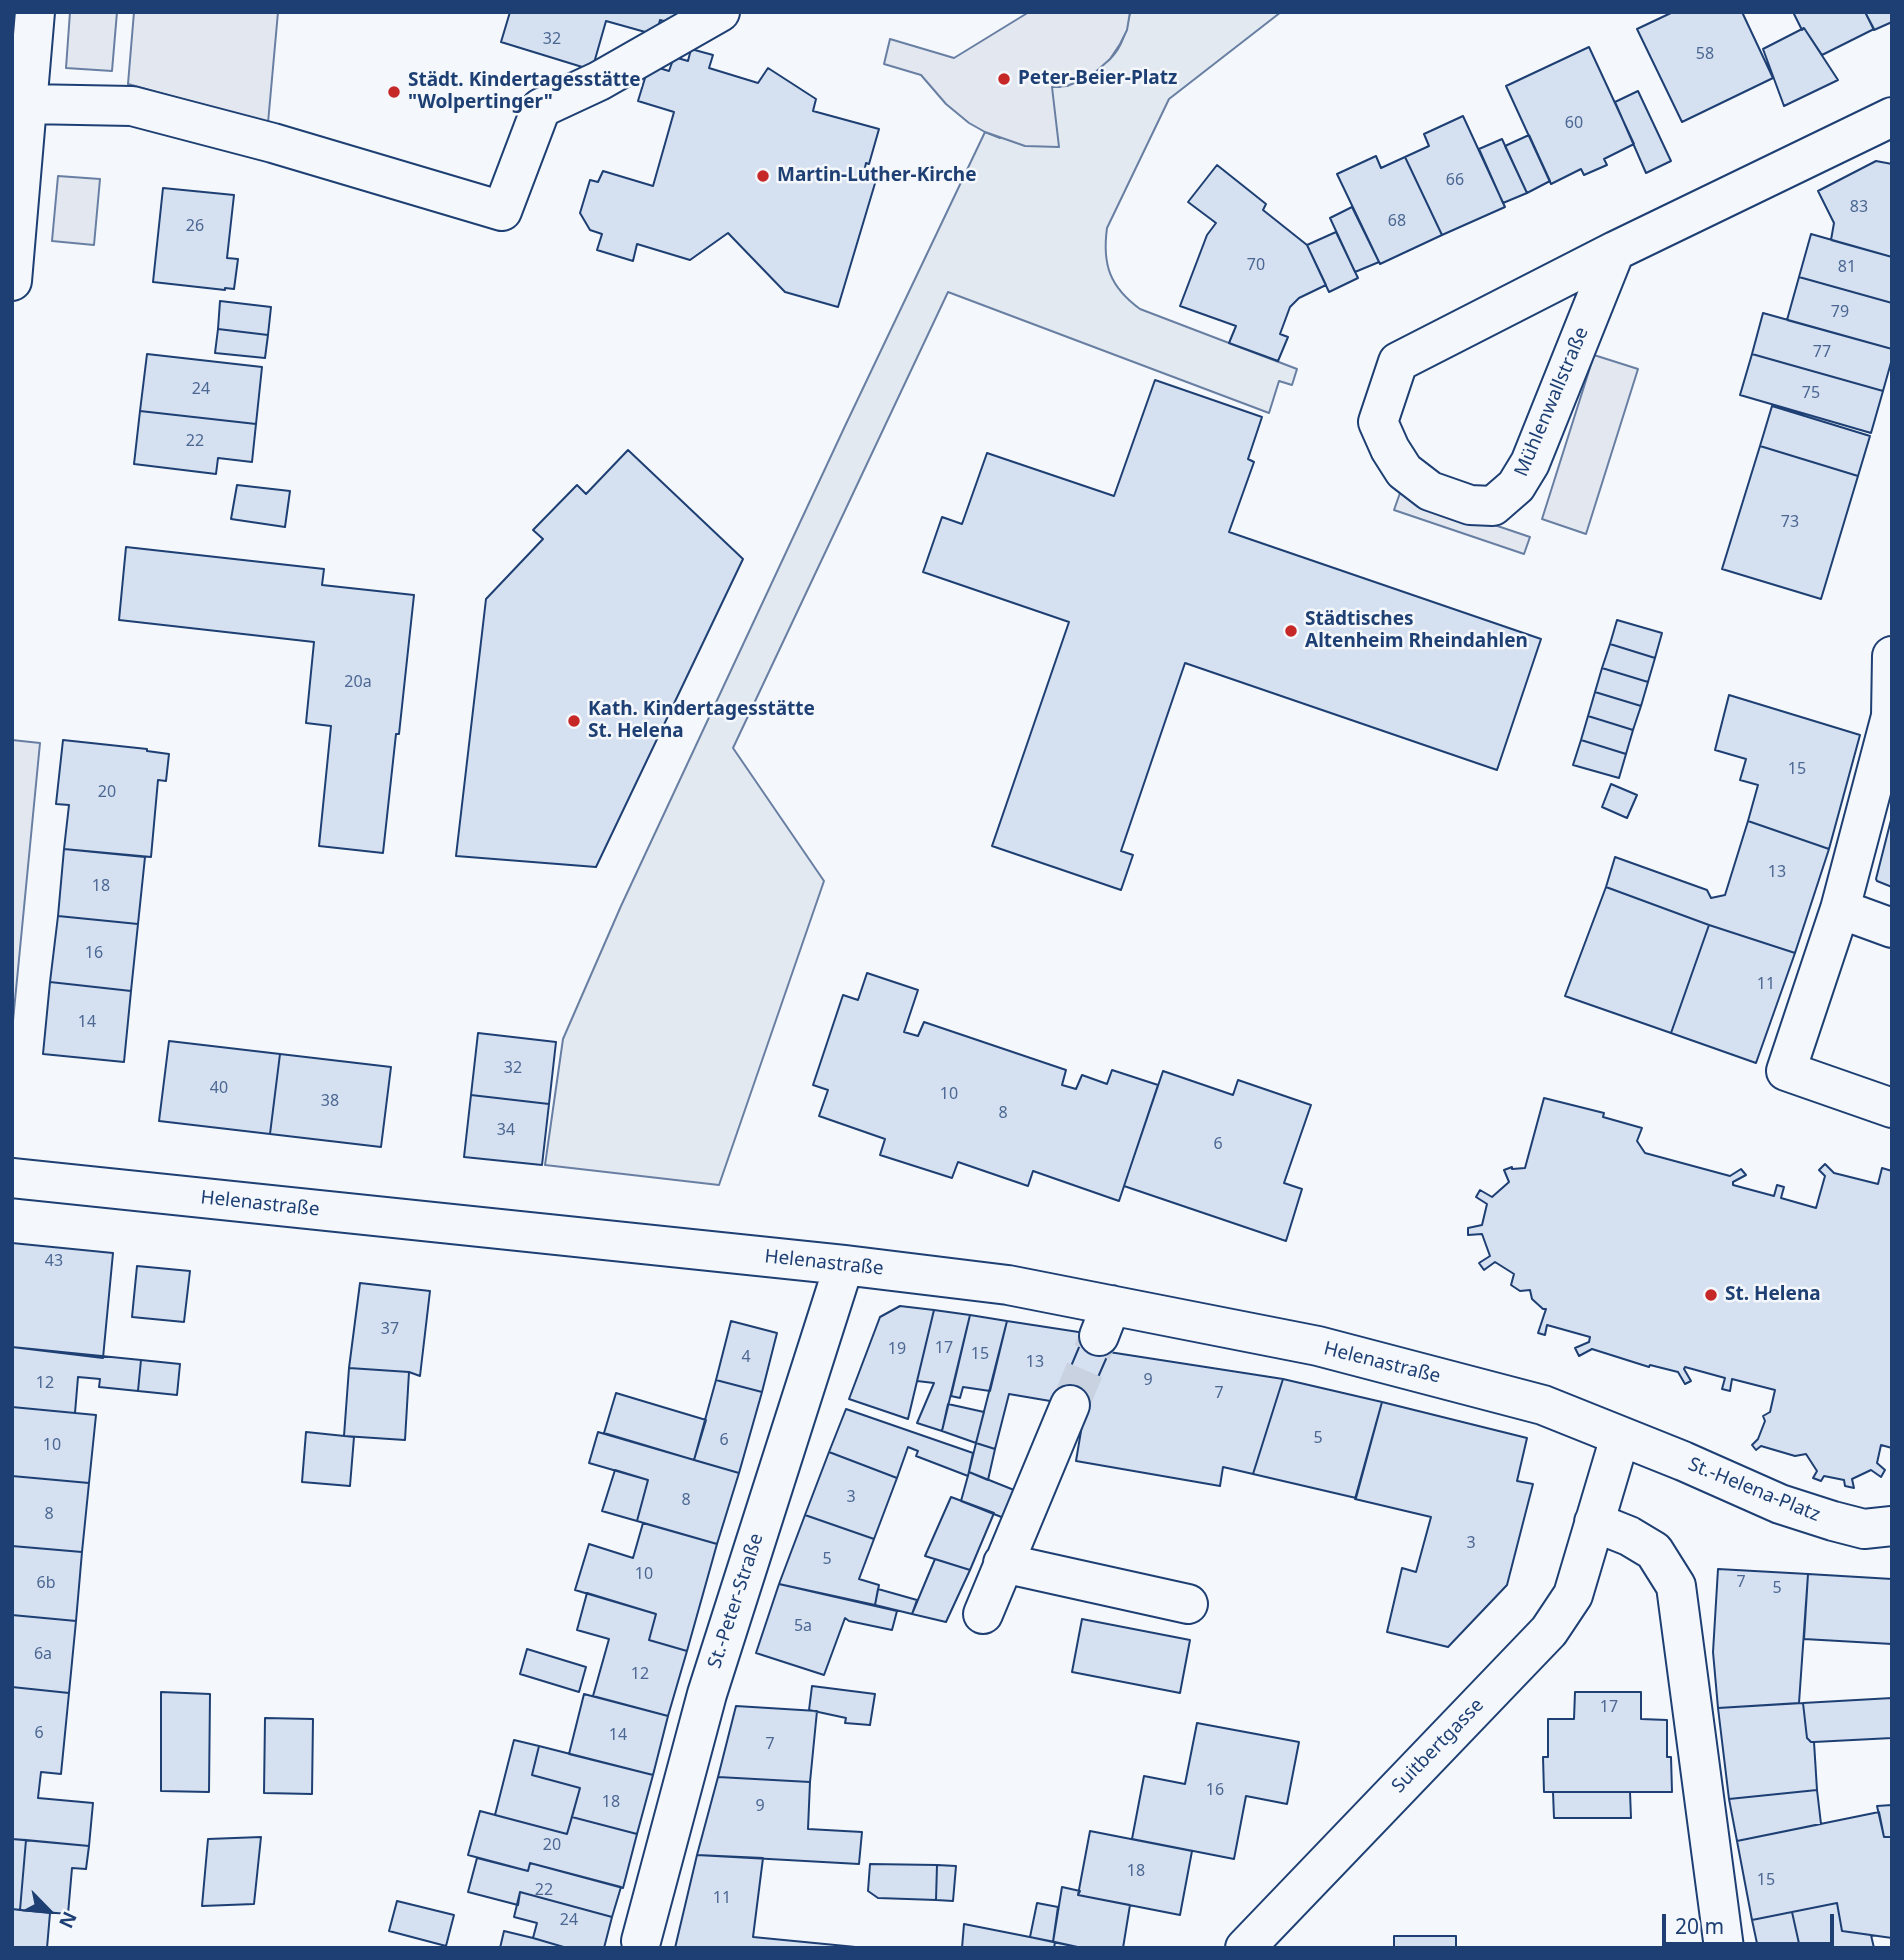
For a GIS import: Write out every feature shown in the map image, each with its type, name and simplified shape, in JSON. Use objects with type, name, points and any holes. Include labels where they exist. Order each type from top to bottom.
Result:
[{"type":"street","points":[[12,281],[35,12]]},
{"type":"street","points":[[27,104],[132,106],[273,143],[502,211],[541,108],[599,81],[720,12]]},
{"type":"street","name":"Mühlenwallstraße","points":[[1615,251],[1530,463],[1516,486],[1493,506],[1470,505],[1430,491],[1404,471],[1378,422],[1398,362],[1615,251],[1892,117]]},
{"type":"street","points":[[1892,656],[1891,716],[1840,909],[1786,1071],[1892,1108]]},
{"type":"street","points":[[1840,909],[1892,928]]},
{"type":"street","name":"Helenastraße","points":[[12,1178],[844,1265],[1008,1285],[1105,1320],[1318,1346],[1543,1405],[1620,1437]]},
{"type":"street","name":"St.-Peter-Straße","points":[[640,1945],[707,1694],[844,1265]]},
{"type":"street","points":[[983,1614],[1070,1405]]},
{"type":"street","name":"Suitbertgasse","points":[[1245,1948],[1549,1631],[1573,1595],[1620,1437]]},
{"type":"street","name":"St.-Helena-Platz","points":[[1620,1437],[1794,1508],[1833,1521],[1864,1529],[1892,1526]]},
{"type":"street","points":[[1594,1522],[1629,1536],[1654,1551],[1676,1586],[1724,1948]]},
{"type":"street","points":[[1003,1563],[1188,1604]]},
{"type":"shaded area","points":[[70,12],[117,12],[112,71],[66,68]]},
{"type":"shaded area","points":[[134,12],[278,12],[268,123],[128,84]]},
{"type":"shaded area","name":"Peter-Beier-Platz","points":[[1029,12],[1130,12],[1127,30],[1110,59],[1091,76],[1067,86],[1052,87],[1059,147],[1025,146],[985,132],[946,104],[921,75],[884,64],[890,39],[954,58]]},
{"type":"shaded area","points":[[1130,12],[1281,12],[1169,99],[1107,228],[1106,253],[1110,274],[1115,283],[1140,309],[1297,369],[1292,385],[1279,381],[1269,413],[948,292],[733,748],[824,881],[719,1185],[545,1165],[563,1039],[621,906],[985,132],[1000,138],[1052,87],[1060,87],[1110,59],[1121,43]]},
{"type":"shaded area","points":[[58,176],[100,179],[94,245],[52,241]]},
{"type":"shaded area","points":[[1594,355],[1638,369],[1586,534],[1542,519]]},
{"type":"shaded area","points":[[1400,493],[1530,537],[1524,554],[1394,510]]},
{"type":"shaded area","points":[[12,740],[40,743],[12,1031]]},
{"type":"building","points":[[510,12],[679,12],[675,24],[660,20],[656,35],[606,21],[592,70],[501,42]]},
{"type":"building","points":[[1673,12],[1742,12],[1773,78],[1682,122],[1637,29]]},
{"type":"building","points":[[1865,12],[1874,29],[1822,55],[1804,28],[1802,30],[1794,14]]},
{"type":"building","points":[[1865,12],[1892,12],[1892,22],[1874,30]]},
{"type":"building","points":[[1804,28],[1838,80],[1784,106],[1763,49]]},
{"type":"building","points":[[1589,47],[1634,144],[1604,159],[1607,165],[1584,175],[1581,169],[1551,184],[1506,86]]},
{"type":"building","name":"Martin-Luther-Kirche","points":[[691,49],[713,55],[709,68],[758,83],[768,68],[816,99],[813,111],[879,129],[864,172],[876,180],[838,307],[785,292],[728,233],[690,260],[637,244],[633,261],[597,250],[602,234],[590,230],[580,213],[590,180],[598,182],[603,171],[653,186],[674,112],[638,101],[649,65],[669,71],[674,57],[688,61]]},
{"type":"building","points":[[1638,91],[1671,161],[1646,173],[1615,102]]},
{"type":"building","points":[[1463,116],[1505,207],[1442,235],[1405,157],[1429,146],[1424,134]]},
{"type":"building","points":[[1529,135],[1550,181],[1527,193],[1505,146]]},
{"type":"building","points":[[1502,139],[1527,193],[1503,203],[1479,149]]},
{"type":"building","points":[[1376,156],[1381,168],[1405,157],[1442,235],[1380,264],[1337,174]]},
{"type":"building","points":[[1876,161],[1892,164],[1892,257],[1831,240],[1834,223],[1818,191]]},
{"type":"building","points":[[1217,165],[1266,204],[1263,210],[1307,245],[1326,285],[1299,298],[1290,307],[1280,334],[1288,337],[1278,361],[1229,343],[1236,326],[1180,306],[1207,235],[1216,223],[1188,202]]},
{"type":"building","points":[[163,188],[234,195],[227,258],[238,259],[234,289],[153,282]]},
{"type":"building","points":[[1352,207],[1379,262],[1355,272],[1330,218]]},
{"type":"building","points":[[1336,232],[1358,278],[1329,292],[1307,245]]},
{"type":"building","points":[[1811,234],[1892,257],[1892,303],[1799,277]]},
{"type":"building","points":[[1799,277],[1892,303],[1892,349],[1787,320]]},
{"type":"building","points":[[220,301],[271,307],[268,335],[218,329]]},
{"type":"building","points":[[1763,313],[1892,349],[1883,391],[1752,354]]},
{"type":"building","points":[[218,329],[268,335],[265,358],[215,353]]},
{"type":"building","points":[[147,354],[262,367],[256,424],[140,411]]},
{"type":"building","points":[[1752,354],[1883,391],[1871,433],[1740,395]]},
{"type":"building","name":"Städtisches Altenheim Rheindahlen","points":[[1155,380],[1262,417],[1248,459],[1254,462],[1229,532],[1541,639],[1497,770],[1185,663],[1121,851],[1133,855],[1121,890],[992,846],[1069,622],[923,572],[942,517],[962,524],[987,453],[1114,496]]},
{"type":"building","points":[[1772,406],[1870,436],[1858,476],[1760,446]]},
{"type":"building","points":[[140,411],[256,424],[252,462],[218,458],[216,474],[134,464]]},
{"type":"building","points":[[1760,446],[1858,476],[1821,599],[1722,569]]},
{"type":"building","points":[[628,450],[743,559],[596,867],[456,856],[486,599],[543,539],[533,530],[577,485],[586,494]]},
{"type":"building","points":[[237,485],[290,491],[285,527],[231,519]]},
{"type":"building","points":[[126,547],[324,569],[322,585],[414,595],[383,853],[319,846],[331,726],[306,723],[314,642],[119,620]]},
{"type":"building","points":[[1617,620],[1662,633],[1655,658],[1610,644]]},
{"type":"building","points":[[1610,644],[1655,658],[1648,682],[1602,668]]},
{"type":"building","points":[[1602,668],[1648,682],[1641,706],[1595,692]]},
{"type":"building","points":[[1595,692],[1641,706],[1633,730],[1588,716]]},
{"type":"building","points":[[1729,695],[1860,735],[1829,849],[1748,821],[1758,785],[1740,780],[1746,759],[1715,750]]},
{"type":"building","points":[[1588,716],[1633,730],[1626,754],[1581,740]]},
{"type":"building","points":[[63,740],[169,754],[166,781],[158,780],[151,857],[64,849],[69,805],[56,804]]},
{"type":"building","points":[[1581,740],[1626,754],[1619,778],[1573,765]]},
{"type":"building","points":[[1611,784],[1637,795],[1627,818],[1602,807]]},
{"type":"building","points":[[1892,816],[1892,887],[1876,879]]},
{"type":"building","points":[[1748,821],[1829,849],[1795,953],[1606,887],[1615,857],[1707,890],[1711,898],[1725,895]]},
{"type":"building","points":[[64,849],[145,857],[138,924],[58,916]]},
{"type":"building","points":[[1606,887],[1709,925],[1671,1033],[1565,996]]},
{"type":"building","points":[[58,916],[138,924],[131,991],[50,982]]},
{"type":"building","points":[[1709,925],[1795,953],[1756,1063],[1671,1033]]},
{"type":"building","points":[[867,973],[918,990],[904,1032],[918,1036],[924,1022],[1066,1070],[1062,1085],[1076,1089],[1082,1075],[1107,1084],[1112,1070],[1158,1085],[1119,1201],[1033,1171],[1028,1186],[958,1162],[952,1178],[880,1155],[885,1139],[819,1116],[828,1090],[813,1085],[843,995],[858,1000]]},
{"type":"building","points":[[50,982],[131,991],[124,1062],[43,1054]]},
{"type":"building","points":[[478,1033],[556,1042],[549,1104],[471,1095]]},
{"type":"building","points":[[169,1041],[280,1054],[270,1134],[159,1121]]},
{"type":"building","points":[[280,1054],[391,1067],[381,1147],[270,1134]]},
{"type":"building","points":[[1163,1071],[1233,1095],[1238,1080],[1311,1105],[1284,1183],[1302,1189],[1286,1241],[1124,1186]]},
{"type":"building","points":[[471,1095],[549,1104],[542,1165],[464,1157]]},
{"type":"building","name":"St. Helena","points":[[1544,1098],[1604,1113],[1603,1117],[1642,1128],[1637,1141],[1645,1153],[1730,1176],[1741,1169],[1746,1175],[1733,1182],[1733,1185],[1774,1196],[1777,1185],[1784,1187],[1781,1198],[1816,1208],[1825,1176],[1819,1170],[1825,1164],[1834,1173],[1878,1184],[1882,1168],[1892,1171],[1892,1448],[1881,1445],[1877,1463],[1885,1470],[1881,1477],[1871,1470],[1852,1479],[1854,1488],[1845,1486],[1844,1480],[1824,1476],[1821,1481],[1813,1478],[1817,1471],[1806,1454],[1795,1456],[1761,1446],[1756,1450],[1752,1445],[1758,1439],[1765,1421],[1763,1416],[1770,1412],[1775,1390],[1732,1379],[1730,1391],[1722,1389],[1725,1378],[1685,1367],[1691,1381],[1685,1384],[1678,1372],[1650,1365],[1649,1367],[1592,1349],[1579,1356],[1575,1348],[1589,1342],[1590,1337],[1547,1325],[1545,1335],[1538,1333],[1546,1309],[1532,1299],[1530,1290],[1520,1291],[1511,1285],[1514,1274],[1495,1262],[1484,1270],[1479,1263],[1490,1256],[1482,1234],[1468,1235],[1468,1228],[1482,1225],[1487,1204],[1476,1197],[1480,1190],[1492,1197],[1509,1182],[1504,1170],[1512,1167],[1525,1168]]},
{"type":"building","points":[[12,1243],[113,1253],[103,1358],[12,1347]]},
{"type":"building","points":[[137,1266],[190,1271],[184,1322],[132,1317]]},
{"type":"building","points":[[360,1283],[430,1291],[420,1376],[409,1372],[349,1368]]},
{"type":"building","points":[[900,1306],[934,1310],[908,1419],[849,1399],[880,1317]]},
{"type":"building","points":[[934,1310],[970,1315],[942,1431],[917,1423],[934,1383],[917,1381]]},
{"type":"building","points":[[970,1315],[1007,1321],[990,1391],[963,1387],[960,1398],[951,1396]]},
{"type":"building","points":[[731,1321],[777,1333],[762,1392],[716,1380]]},
{"type":"building","points":[[1007,1321],[1085,1333],[1056,1402],[1009,1394],[995,1449],[976,1443]]},
{"type":"building","points":[[1085,1333],[1109,1338],[1109,1352],[1085,1407],[1056,1402]]},
{"type":"building","points":[[12,1347],[141,1360],[138,1391],[99,1387],[100,1379],[78,1377],[75,1413],[12,1407]]},
{"type":"building","points":[[1109,1352],[1283,1379],[1253,1474],[1223,1467],[1220,1486],[1076,1461],[1085,1407]]},
{"type":"building","points":[[141,1360],[180,1364],[177,1395],[138,1391]]},
{"type":"building","points":[[349,1368],[409,1372],[405,1440],[344,1436]]},
{"type":"building","points":[[1283,1379],[1382,1402],[1356,1498],[1253,1474]]},
{"type":"building","points":[[716,1380],[762,1392],[739,1473],[694,1460]]},
{"type":"building","points":[[616,1393],[706,1420],[694,1460],[604,1433]]},
{"type":"building","points":[[1382,1402],[1527,1438],[1517,1481],[1533,1484],[1507,1585],[1448,1647],[1387,1632],[1402,1568],[1416,1572],[1431,1517],[1355,1499]]},
{"type":"building","points":[[948,1404],[984,1412],[976,1443],[942,1431]]},
{"type":"building","points":[[12,1407],[96,1415],[89,1483],[12,1476]]},
{"type":"building","points":[[846,1409],[973,1453],[968,1476],[916,1456],[918,1451],[908,1447],[897,1478],[829,1452]]},
{"type":"building","points":[[306,1432],[354,1437],[350,1486],[302,1482]]},
{"type":"building","points":[[598,1432],[739,1473],[717,1544],[637,1521],[648,1480],[589,1463]]},
{"type":"building","points":[[976,1443],[995,1449],[988,1480],[969,1472]]},
{"type":"building","points":[[829,1452],[897,1478],[874,1539],[805,1515]]},
{"type":"building","points":[[615,1470],[648,1480],[637,1521],[602,1511]]},
{"type":"building","points":[[969,1472],[1019,1492],[1009,1520],[961,1501]]},
{"type":"building","points":[[12,1476],[89,1483],[82,1552],[12,1546]]},
{"type":"building","points":[[951,1497],[994,1513],[970,1570],[925,1556]]},
{"type":"building","points":[[805,1515],[874,1539],[859,1579],[879,1585],[875,1605],[779,1584]]},
{"type":"building","points":[[643,1523],[717,1544],[687,1651],[649,1640],[656,1614],[575,1590],[589,1544],[633,1558]]},
{"type":"building","points":[[12,1546],[82,1552],[76,1621],[12,1615]]},
{"type":"building","points":[[935,1559],[970,1570],[946,1622],[912,1614]]},
{"type":"building","points":[[1718,1569],[1808,1574],[1799,1703],[1718,1708],[1713,1652]]},
{"type":"building","points":[[1808,1574],[1892,1579],[1892,1644],[1804,1639]]},
{"type":"building","points":[[779,1584],[897,1611],[892,1630],[845,1618],[824,1675],[756,1653]]},
{"type":"building","points":[[878,1589],[917,1600],[912,1614],[875,1605]]},
{"type":"building","points":[[587,1593],[656,1614],[649,1640],[687,1651],[668,1716],[593,1696],[609,1639],[577,1630]]},
{"type":"building","points":[[12,1615],[76,1621],[69,1693],[12,1687]]},
{"type":"building","points":[[1082,1619],[1190,1640],[1180,1693],[1072,1672]]},
{"type":"building","points":[[527,1649],[586,1667],[579,1692],[520,1674]]},
{"type":"building","points":[[812,1686],[875,1694],[870,1725],[845,1723],[846,1718],[809,1710]]},
{"type":"building","points":[[12,1687],[69,1693],[61,1774],[41,1772],[38,1798],[93,1803],[89,1846],[12,1839]]},
{"type":"building","points":[[161,1692],[210,1694],[209,1792],[161,1791]]},
{"type":"building","points":[[1575,1692],[1641,1692],[1641,1719],[1667,1720],[1667,1757],[1671,1757],[1672,1792],[1544,1792],[1543,1757],[1548,1757],[1548,1719],[1574,1719]]},
{"type":"building","points":[[584,1694],[668,1716],[653,1775],[569,1754]]},
{"type":"building","points":[[1892,1698],[1892,1738],[1811,1742],[1807,1738],[1803,1703]]},
{"type":"building","points":[[1803,1703],[1807,1738],[1814,1742],[1817,1790],[1729,1799],[1718,1708]]},
{"type":"building","points":[[736,1706],[817,1711],[810,1782],[718,1777]]},
{"type":"building","points":[[265,1718],[313,1719],[312,1794],[264,1793]]},
{"type":"building","points":[[1197,1723],[1299,1742],[1287,1804],[1246,1796],[1234,1859],[1132,1839],[1144,1776],[1185,1784]]},
{"type":"building","points":[[514,1740],[539,1746],[532,1775],[580,1788],[567,1834],[495,1815]]},
{"type":"building","points":[[539,1746],[653,1775],[637,1834],[572,1817],[580,1788],[532,1775]]},
{"type":"building","points":[[718,1777],[810,1782],[808,1829],[862,1832],[859,1864],[697,1855]]},
{"type":"building","points":[[1817,1790],[1821,1824],[1737,1841],[1729,1799]]},
{"type":"building","points":[[1553,1792],[1630,1792],[1631,1818],[1554,1818]]},
{"type":"building","points":[[1892,1805],[1892,1837],[1884,1837],[1877,1806]]},
{"type":"building","points":[[480,1811],[567,1834],[572,1817],[637,1834],[623,1888],[530,1863],[528,1871],[468,1855]]},
{"type":"building","points":[[1879,1812],[1884,1837],[1892,1837],[1892,1938],[1842,1931],[1837,1903],[1752,1920],[1737,1841]]},
{"type":"building","points":[[1090,1831],[1192,1851],[1180,1915],[1078,1895]]},
{"type":"building","points":[[261,1837],[254,1904],[202,1906],[208,1839]]},
{"type":"building","points":[[12,1839],[26,1840],[20,1910],[12,1909]]},
{"type":"building","points":[[26,1840],[89,1846],[86,1869],[72,1868],[68,1914],[20,1910]]},
{"type":"building","points":[[697,1855],[763,1858],[753,1937],[866,1948],[675,1948]]},
{"type":"building","points":[[477,1858],[528,1871],[530,1863],[621,1887],[612,1917],[520,1892],[518,1905],[468,1892]]},
{"type":"building","points":[[870,1864],[937,1865],[936,1900],[878,1898],[868,1891]]},
{"type":"building","points":[[937,1865],[956,1866],[953,1901],[936,1900]]},
{"type":"building","points":[[1062,1887],[1080,1891],[1078,1895],[1130,1905],[1123,1948],[1082,1948],[1053,1942]]},
{"type":"building","points":[[520,1892],[612,1917],[604,1948],[567,1948],[533,1938],[537,1923],[514,1917]]},
{"type":"building","points":[[397,1901],[454,1915],[446,1946],[389,1931]]},
{"type":"building","points":[[1037,1903],[1058,1907],[1053,1942],[1030,1937]]},
{"type":"building","points":[[1837,1903],[1842,1931],[1871,1935],[1874,1948],[1800,1948],[1792,1912]]},
{"type":"building","points":[[12,1909],[50,1913],[47,1948],[12,1948]]},
{"type":"building","points":[[1792,1912],[1800,1948],[1758,1948],[1752,1920]]},
{"type":"building","points":[[964,1924],[1055,1942],[1054,1948],[962,1948]]},
{"type":"building","points":[[504,1931],[533,1938],[567,1948],[500,1948]]},
{"type":"building","points":[[1394,1936],[1456,1936],[1456,1948],[1394,1948]]},
{"type":"building","points":[[1055,1942],[1082,1948],[1054,1948]]},
{"type":"tunnel","points":[[1070,1405],[1099,1336]]},
{"type":"place","name":"Peter-Beier-Platz","points":[[1004,79]]},
{"type":"place","name":"Städt. Kindertagesstätte \"Wolpertinger\"","points":[[394,92]]},
{"type":"place","name":"Martin-Luther-Kirche","points":[[763,176]]},
{"type":"place","name":"Städtisches Altenheim Rheindahlen","points":[[1291,631]]},
{"type":"place","name":"Kath. Kindertagesstätte St. Helena","points":[[574,721]]},
{"type":"place","name":"St. Helena","points":[[1711,1295]]}]
